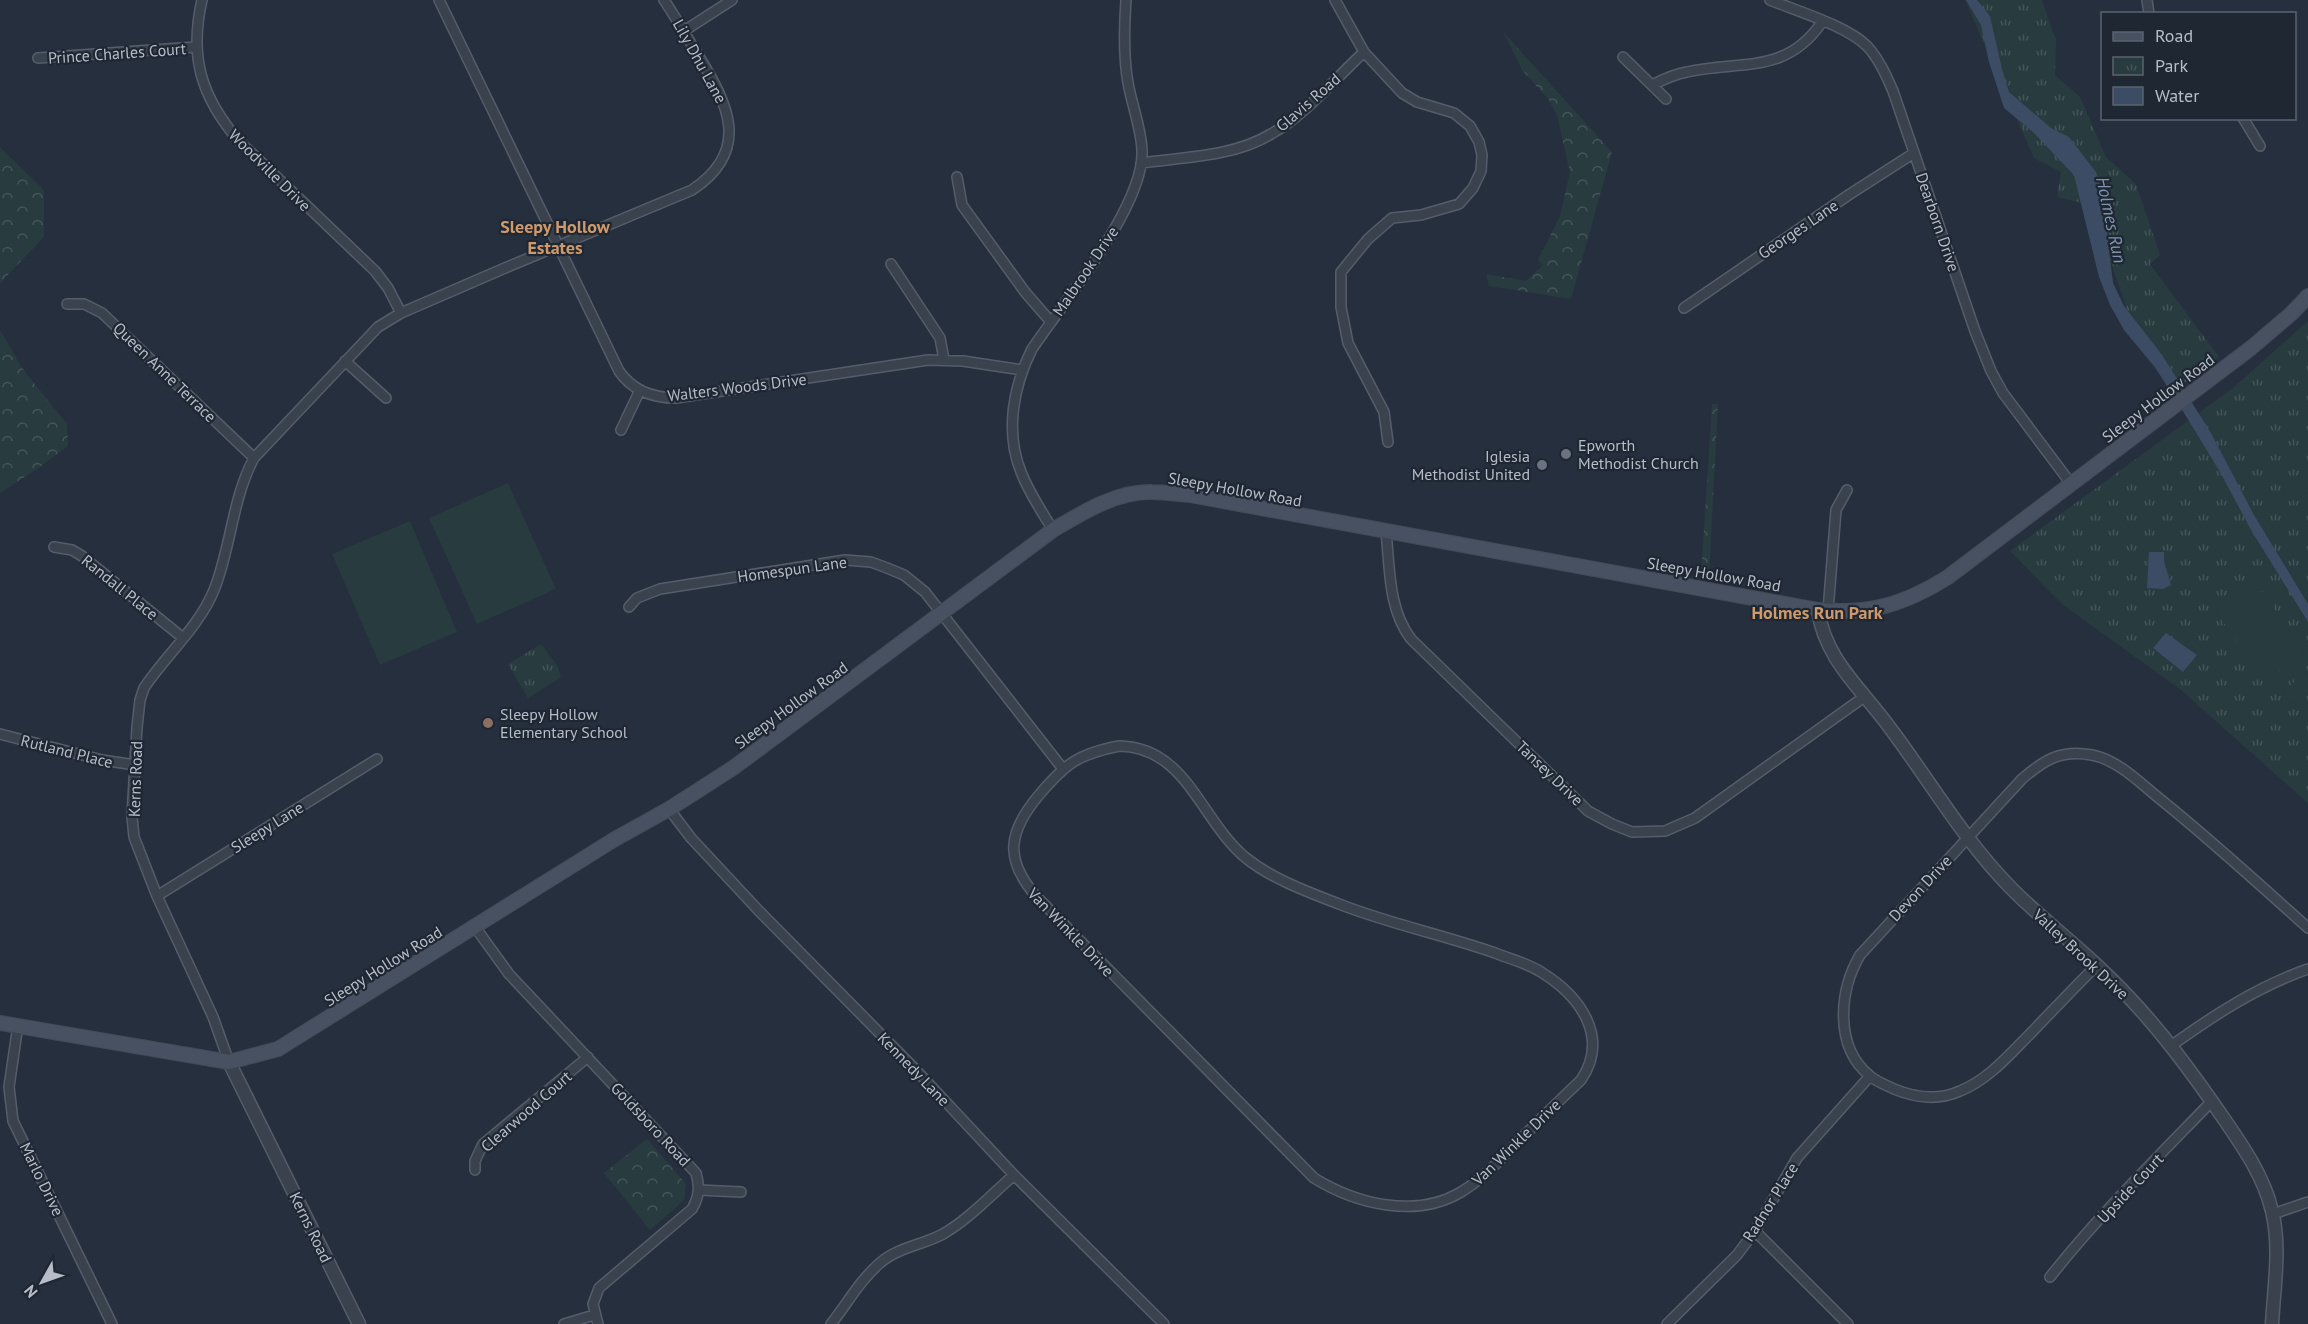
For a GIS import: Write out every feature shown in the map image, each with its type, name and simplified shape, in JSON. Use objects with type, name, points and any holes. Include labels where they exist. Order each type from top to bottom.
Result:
[{"type":"main road","name":"Sleepy Hollow Road","points":[[0,1023],[230,1062],[278,1049],[615,839],[669,809],[734,768],[1053,530],[1106,502],[1152,492],[1190,495],[1439,540],[1448,544],[1823,610],[1855,612],[1894,605],[1924,592],[1948,577],[2251,348],[2308,296]]},
{"type":"street","name":"Woodville Drive","points":[[202,0],[195,47],[206,89],[223,123],[247,149],[375,271],[388,288],[401,313]]},
{"type":"street","name":"Walters Woods Drive","points":[[439,0],[619,371],[624,378],[640,390],[658,397],[676,398],[861,372],[913,362],[944,360],[1022,370]]},
{"type":"street","name":"Lily Dhu Lane","points":[[401,313],[692,190],[713,173],[722,160],[728,141],[729,121],[726,107],[716,83],[664,0]]},
{"type":"street","points":[[684,31],[732,0]]},
{"type":"street","name":"Malbrook Drive","points":[[1053,530],[1025,481],[1013,435],[1013,406],[1022,370],[1032,350],[1115,229],[1129,203],[1142,163],[1141,143],[1124,55],[1126,0]]},
{"type":"street","points":[[1335,0],[1364,52],[1402,93],[1417,102],[1454,113],[1470,126],[1479,142],[1482,155],[1481,171],[1477,180],[1459,204],[1421,215],[1392,218],[1368,239],[1341,272],[1341,307],[1348,343],[1384,412],[1388,442]]},
{"type":"street","name":"Dearborn Drive","points":[[1770,0],[1855,37],[1875,56],[1893,91],[1975,331],[1991,371],[2003,393],[2072,484]]},
{"type":"street","points":[[1652,85],[1689,71],[1759,64],[1774,59],[1804,43],[1822,21]]},
{"type":"street","name":"Prince Charles Court","points":[[38,58],[195,47]]},
{"type":"street","name":"Glavis Road","points":[[1142,163],[1237,148],[1271,134],[1294,118],[1364,52]]},
{"type":"street","points":[[1623,57],[1666,99]]},
{"type":"street","points":[[2244,120],[2260,146]]},
{"type":"street","name":"Georges Lane","points":[[1684,308],[1914,153]]},
{"type":"street","points":[[957,177],[962,205],[1025,292],[1051,322]]},
{"type":"street","points":[[891,264],[939,338],[944,360]]},
{"type":"street","name":"Queen Anne Terrace","points":[[67,304],[84,304],[102,313],[254,458]]},
{"type":"street","name":"Kerns Road","points":[[358,1324],[230,1062],[213,1017],[157,896],[134,837],[132,817],[138,709],[142,694],[153,674],[183,638],[214,591],[243,484],[254,458],[378,327],[401,313]]},
{"type":"street","points":[[345,361],[386,398]]},
{"type":"street","points":[[621,430],[640,390]]},
{"type":"street","name":"Valley Brook Drive","points":[[1846,490],[1836,510],[1820,624],[1827,645],[1844,672],[1891,729],[1967,837],[2009,886],[2097,966],[2137,1006],[2171,1046],[2241,1143],[2262,1180],[2273,1214],[2276,1258],[2272,1324]]},
{"type":"street","name":"Tansey Drive","points":[[1386,532],[1393,598],[1397,615],[1411,639],[1580,805],[1623,829],[1665,831],[1695,818],[1864,697]]},
{"type":"street","name":"Randall Place","points":[[54,547],[72,550],[82,556],[183,638]]},
{"type":"street","name":"Homespun Lane","points":[[629,607],[637,598],[660,589],[845,560],[871,562],[904,575],[925,592],[943,614]]},
{"type":"street","points":[[943,614],[1063,769]]},
{"type":"street","name":"Rutland Place","points":[[0,734],[102,760],[135,765]]},
{"type":"street","name":"Van Winkle Drive","points":[[1119,746],[1131,746],[1154,753],[1168,761],[1228,840],[1257,866],[1340,904],[1478,947],[1540,972],[1572,998],[1589,1026],[1593,1048],[1587,1070],[1581,1080],[1489,1170],[1461,1193],[1446,1200],[1421,1206],[1396,1206],[1355,1198],[1330,1188],[1304,1170],[1036,896],[1019,874],[1013,850],[1017,827],[1031,805],[1063,769],[1074,760],[1119,746]]},
{"type":"street","name":"Devon Drive","points":[[2097,966],[2002,1062],[1973,1085],[1942,1097],[1917,1097],[1898,1091],[1870,1076],[1857,1062],[1845,1029],[1844,999],[1851,971],[1871,941],[2022,779],[2043,762],[2064,755],[2100,757],[2119,767],[2194,826],[2308,928]]},
{"type":"street","name":"Sleepy Lane","points":[[157,896],[377,759]]},
{"type":"street","name":"Kennedy Lane","points":[[669,809],[691,838],[759,911],[1160,1323]]},
{"type":"street","name":"Goldsboro Road","points":[[474,927],[509,974],[690,1164],[696,1173],[699,1190]]},
{"type":"street","points":[[2171,1046],[2242,998],[2283,978],[2308,969]]},
{"type":"street","name":"Marlo Drive","points":[[18,1025],[9,1087],[13,1120],[112,1324]]},
{"type":"street","name":"Clearwood Court","points":[[475,1170],[475,1161],[483,1144],[588,1057]]},
{"type":"street","name":"Radnor Place","points":[[1667,1324],[1720,1272],[1755,1231],[1797,1158],[1870,1076]]},
{"type":"street","name":"Upside Court","points":[[2050,1277],[2138,1178],[2212,1101]]},
{"type":"street","points":[[831,1324],[881,1261],[894,1253],[939,1236],[955,1227],[1014,1175]]},
{"type":"street","points":[[564,1324],[596,1320],[593,1304],[599,1288],[692,1209],[699,1190],[741,1192]]},
{"type":"street","points":[[2273,1214],[2308,1202]]},
{"type":"street","points":[[1755,1231],[1848,1324]]},
{"type":"green space","points":[[1965,0],[2042,0],[2056,41],[2055,75],[2080,97],[2106,157],[2136,184],[2160,255],[2150,264],[2219,357],[2173,391],[2124,330],[2132,324],[2091,205],[2057,197],[2061,172],[2034,158]]},
{"type":"green space","points":[[1504,33],[1612,152],[1571,299],[1489,286],[1486,274],[1526,281],[1543,265],[1538,260],[1560,216],[1570,172],[1557,115],[1548,99],[1522,70]]},
{"type":"green space","points":[[0,147],[44,190],[44,237],[0,283]]},
{"type":"green space","points":[[2308,321],[2308,803],[2181,690],[2062,604],[2010,551],[2233,388]]},
{"type":"green space","points":[[0,330],[22,368],[67,424],[68,446],[0,493]]},
{"type":"green space","points":[[1712,404],[1718,404],[1709,576],[1701,575]]},
{"type":"green space","points":[[2308,473],[2308,492],[2294,501],[2292,499],[2287,502],[2282,494],[2287,491],[2285,488]]},
{"type":"green space","points":[[508,483],[556,589],[477,624],[429,518]]},
{"type":"green space","points":[[410,521],[457,632],[380,665],[332,554]]},
{"type":"green space","points":[[2256,583],[2304,653],[2265,680],[2215,611]]},
{"type":"green space","points":[[541,644],[557,665],[561,677],[528,698],[508,664]]},
{"type":"green space","points":[[2308,672],[2308,692],[2291,704],[2282,691]]},
{"type":"green space","points":[[647,1139],[686,1184],[684,1200],[650,1230],[604,1173]]},
{"type":"water","points":[[1966,0],[1977,0],[1990,16],[2009,92],[2051,128],[2069,137],[2096,172],[2102,191],[2113,283],[2124,306],[2162,355],[2211,433],[2254,515],[2308,604],[2308,622],[2251,530],[2189,421],[2155,367],[2124,330],[2110,305],[2099,277],[2074,175],[2033,132],[2004,108],[1989,62],[1981,25]]},
{"type":"water","points":[[2149,552],[2164,552],[2164,561],[2171,585],[2163,589],[2147,588]]},
{"type":"water","points":[[2166,633],[2197,655],[2183,672],[2153,648]]},
{"type":"place","name":"Epworth Methodist Church","points":[[1566,454]]},
{"type":"place","name":"Iglesia Methodist United","points":[[1542,465]]},
{"type":"place","name":"Sleepy Hollow Elementary School","points":[[488,723]]},
{"type":"district","name":"Sleepy Hollow Estates","points":[[555,237]]},
{"type":"district","name":"Holmes Run Park","points":[[1817,613]]},
{"type":"water label","name":"Holmes Run","points":[[2111,220]]}]
